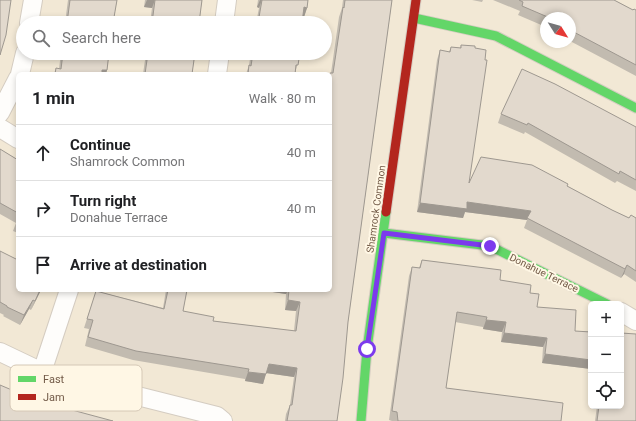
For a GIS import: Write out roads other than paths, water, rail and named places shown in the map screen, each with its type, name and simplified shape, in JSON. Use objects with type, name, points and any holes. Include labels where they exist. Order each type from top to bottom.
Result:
[{"type":"street","points":[[30,16],[33,0]]},
{"type":"street","points":[[225,16],[227,0]]},
{"type":"street","name":"Shamrock Common","points":[[361,421],[367,349],[416,0]]},
{"type":"street","points":[[414,18],[496,36],[636,108]]},
{"type":"street","points":[[20,72],[23,60]]},
{"type":"street","points":[[217,72],[219,60]]},
{"type":"street","points":[[0,113],[16,82]]},
{"type":"street","points":[[0,128],[16,138]]},
{"type":"street","name":"Donahue Terrace","points":[[384,233],[490,246],[601,301]]},
{"type":"street","points":[[44,365],[68,292]]},
{"type":"street","points":[[624,314],[636,321]]},
{"type":"street","points":[[0,352],[27,365]]},
{"type":"street","points":[[142,397],[217,416],[223,421]]}]
